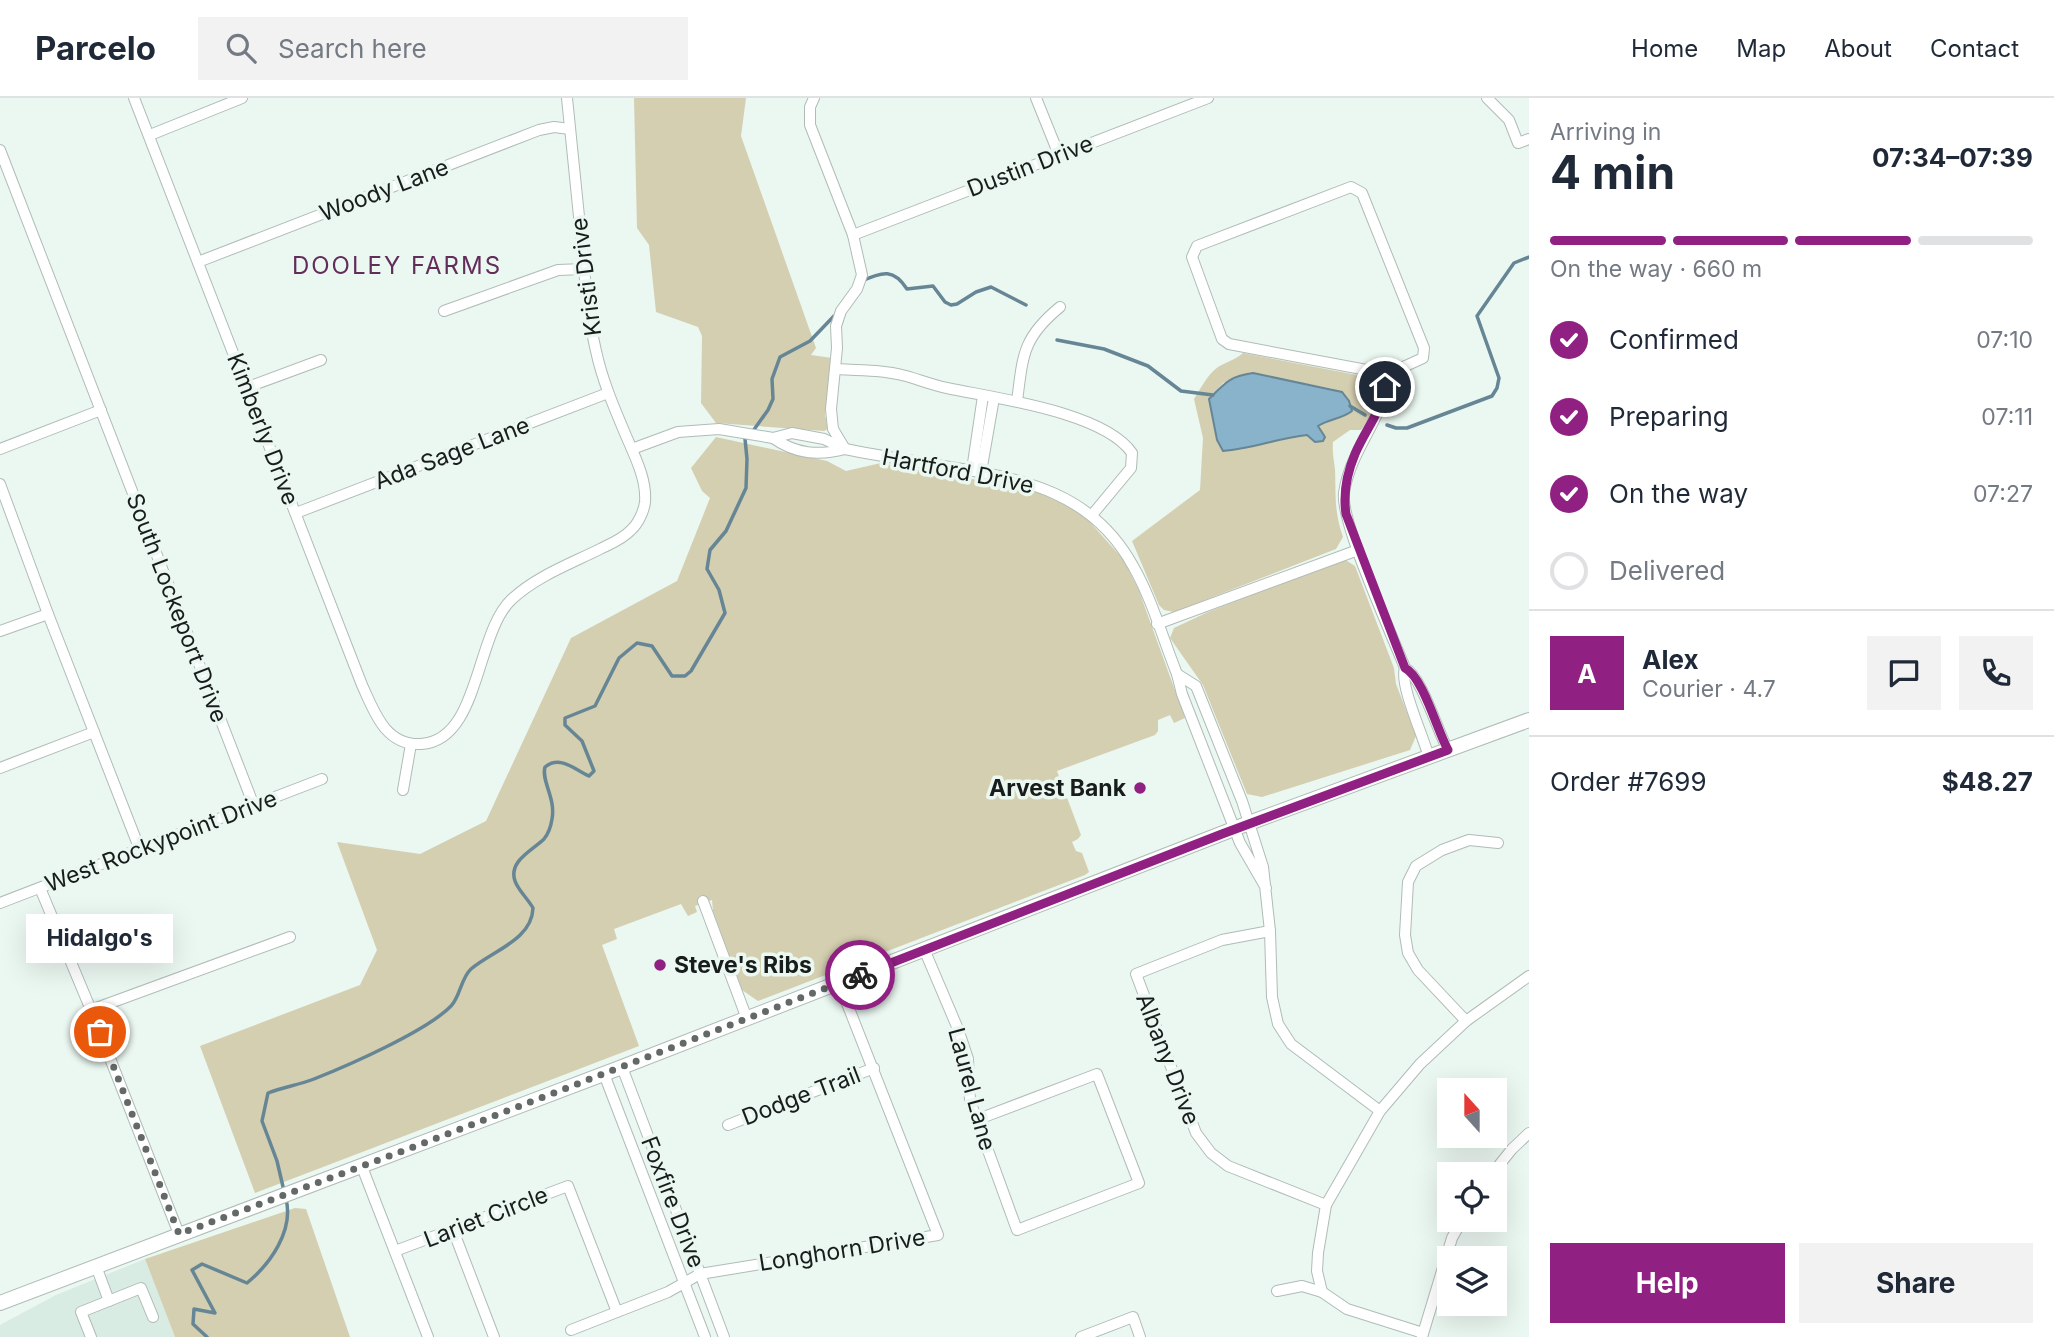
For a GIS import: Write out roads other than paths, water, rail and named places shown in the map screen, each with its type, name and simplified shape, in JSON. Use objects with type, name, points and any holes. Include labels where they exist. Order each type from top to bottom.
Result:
[{"type":"main road","points":[[0,1303],[622,1068],[1234,829],[1529,720]]},
{"type":"street","name":"Kimberly Drive","points":[[134,98],[362,685],[379,722],[389,734],[411,744]]},
{"type":"street","points":[[150,135],[242,98]]},
{"type":"street","name":"Kristi Drive","points":[[411,744],[430,743],[458,723],[491,635],[509,601],[546,575],[614,542],[632,530],[645,506],[645,491],[632,449],[608,393],[589,317],[568,98]]},
{"type":"street","points":[[814,98],[810,107],[810,125],[853,235],[862,275],[857,289],[841,311],[836,326],[836,369],[831,409],[833,429],[845,449]]},
{"type":"street","points":[[1036,98],[1059,155]]},
{"type":"street","name":"Dustin Drive","points":[[853,235],[1208,98]]},
{"type":"street","points":[[1487,98],[1509,120],[1524,141]]},
{"type":"street","name":"Woody Lane","points":[[198,262],[539,130],[554,127],[570,129]]},
{"type":"street","name":"South Lockeport Drive","points":[[0,150],[3,168],[254,806]]},
{"type":"street","points":[[1350,187],[1362,193],[1424,348],[1423,358],[1388,374],[1229,344],[1222,339],[1192,257],[1197,246],[1350,187]]},
{"type":"street","points":[[444,312],[558,270],[584,269]]},
{"type":"street","points":[[1017,401],[1028,342],[1040,324],[1060,307]]},
{"type":"street","points":[[248,387],[321,360]]},
{"type":"street","points":[[836,369],[872,370],[988,397],[1017,401],[1087,423],[1114,437],[1132,453],[1131,468],[1092,515]]},
{"type":"street","points":[[1388,374],[1383,401],[1355,453],[1343,495],[1346,514],[1358,550],[1405,668],[1404,685],[1424,736],[1429,758]]},
{"type":"street","name":"Ada Sage Lane","points":[[296,513],[608,393]]},
{"type":"street","points":[[976,471],[988,397]]},
{"type":"street","points":[[0,449],[100,410]]},
{"type":"street","name":"Hartford Drive","points":[[632,449],[678,432],[698,429],[719,429],[773,438],[792,433],[824,439],[845,449],[1031,483],[1069,499],[1092,515],[1133,565],[1177,674],[1182,694],[1234,829],[1254,871],[1266,888]]},
{"type":"street","points":[[0,484],[140,850]]},
{"type":"street","points":[[1157,624],[1358,550]]},
{"type":"street","points":[[0,631],[48,614]]},
{"type":"street","points":[[1405,668],[1418,680],[1438,733],[1448,750]]},
{"type":"street","name":"Hartford Drive","points":[[1177,674],[1196,686],[1250,824],[1263,867],[1270,931],[1272,997],[1278,1024],[1283,1034],[1300,1051],[1380,1111]]},
{"type":"street","points":[[0,768],[94,733]]},
{"type":"street","points":[[403,790],[411,744]]},
{"type":"street","name":"West Rockypoint Drive","points":[[0,903],[322,779]]},
{"type":"street","points":[[1466,1021],[1419,970],[1408,953],[1405,934],[1408,882],[1416,866],[1442,850],[1469,840],[1498,843]]},
{"type":"street","points":[[40,888],[179,1234]]},
{"type":"street","points":[[703,901],[747,1019]]},
{"type":"street","name":"Albany Drive","points":[[1270,931],[1222,940],[1136,974],[1196,1133],[1211,1153],[1228,1166],[1326,1205]]},
{"type":"street","points":[[91,1010],[290,937]]},
{"type":"street","name":"Laurel Lane","points":[[924,949],[968,1059],[970,1101],[976,1120],[1017,1230],[1139,1183],[1097,1074],[976,1120]]},
{"type":"street","points":[[1322,1292],[1317,1271],[1326,1205],[1380,1111],[1420,1064],[1466,1021],[1529,976]]},
{"type":"street","name":"Longhorn Drive","points":[[571,1331],[668,1292],[700,1274],[938,1235],[839,983]]},
{"type":"street","name":"Foxfire Drive","points":[[622,1068],[724,1337]]},
{"type":"street","name":"Dodge Trail","points":[[727,1125],[874,1068]]},
{"type":"street","name":"Foxfire Drive","points":[[604,1074],[705,1337]]},
{"type":"street","points":[[1502,1162],[1529,1133]]},
{"type":"street","points":[[362,1167],[428,1337]]},
{"type":"street","name":"Lariet Circle","points":[[396,1251],[568,1186],[617,1312]]},
{"type":"street","points":[[453,1230],[494,1337]]},
{"type":"street","points":[[1277,1292],[1302,1286],[1322,1292],[1347,1309],[1422,1335],[1455,1232]]},
{"type":"street","points":[[96,1266],[109,1301]]},
{"type":"street","points":[[91,1337],[81,1312],[141,1288],[153,1317]]},
{"type":"street","points":[[1081,1337],[1133,1317],[1140,1337]]},
{"type":"water","points":[[1253,373],[1342,392],[1352,411],[1318,426],[1325,437],[1323,441],[1315,442],[1307,435],[1223,451],[1217,440],[1209,399],[1228,381]]},
{"type":"waterway","points":[[1387,425],[1407,428],[1492,396],[1499,378],[1477,316],[1514,263],[1529,257]]},
{"type":"waterway","points":[[862,281],[876,275],[893,275],[907,289],[933,286],[945,302],[951,305],[991,287],[1026,305]]},
{"type":"waterway","points":[[753,431],[773,399],[772,379],[780,357],[810,341],[834,316]]},
{"type":"waterway","points":[[1057,340],[1104,349],[1148,366],[1181,391],[1213,395]]},
{"type":"waterway","points":[[1350,406],[1365,415]]},
{"type":"waterway","points":[[284,1191],[277,1161],[262,1121],[268,1093],[314,1079],[366,1057],[406,1037],[451,1006],[471,969],[510,944],[531,919],[533,908],[516,884],[514,874],[518,862],[544,839],[551,824],[553,811],[545,767],[556,762],[589,776],[594,771],[582,741],[565,725],[565,718],[595,706],[619,658],[637,643],[652,646],[672,676],[685,676],[691,671],[725,613],[719,590],[707,569],[710,550],[726,531],[746,488],[745,439],[748,436]]},
{"type":"waterway","points":[[207,1337],[193,1324],[194,1309],[215,1313],[192,1270],[202,1264],[247,1283],[272,1257],[278,1246],[287,1223],[286,1199]]},
{"type":"place","name":"Arvest Bank","points":[[1140,788]]},
{"type":"place","name":"Steve's Ribs","points":[[660,965]]},
{"type":"place","name":"Hidalgo's","points":[[100,1032]]},
{"type":"district","name":"DOOLEY FARMS","points":[[397,265]]}]
